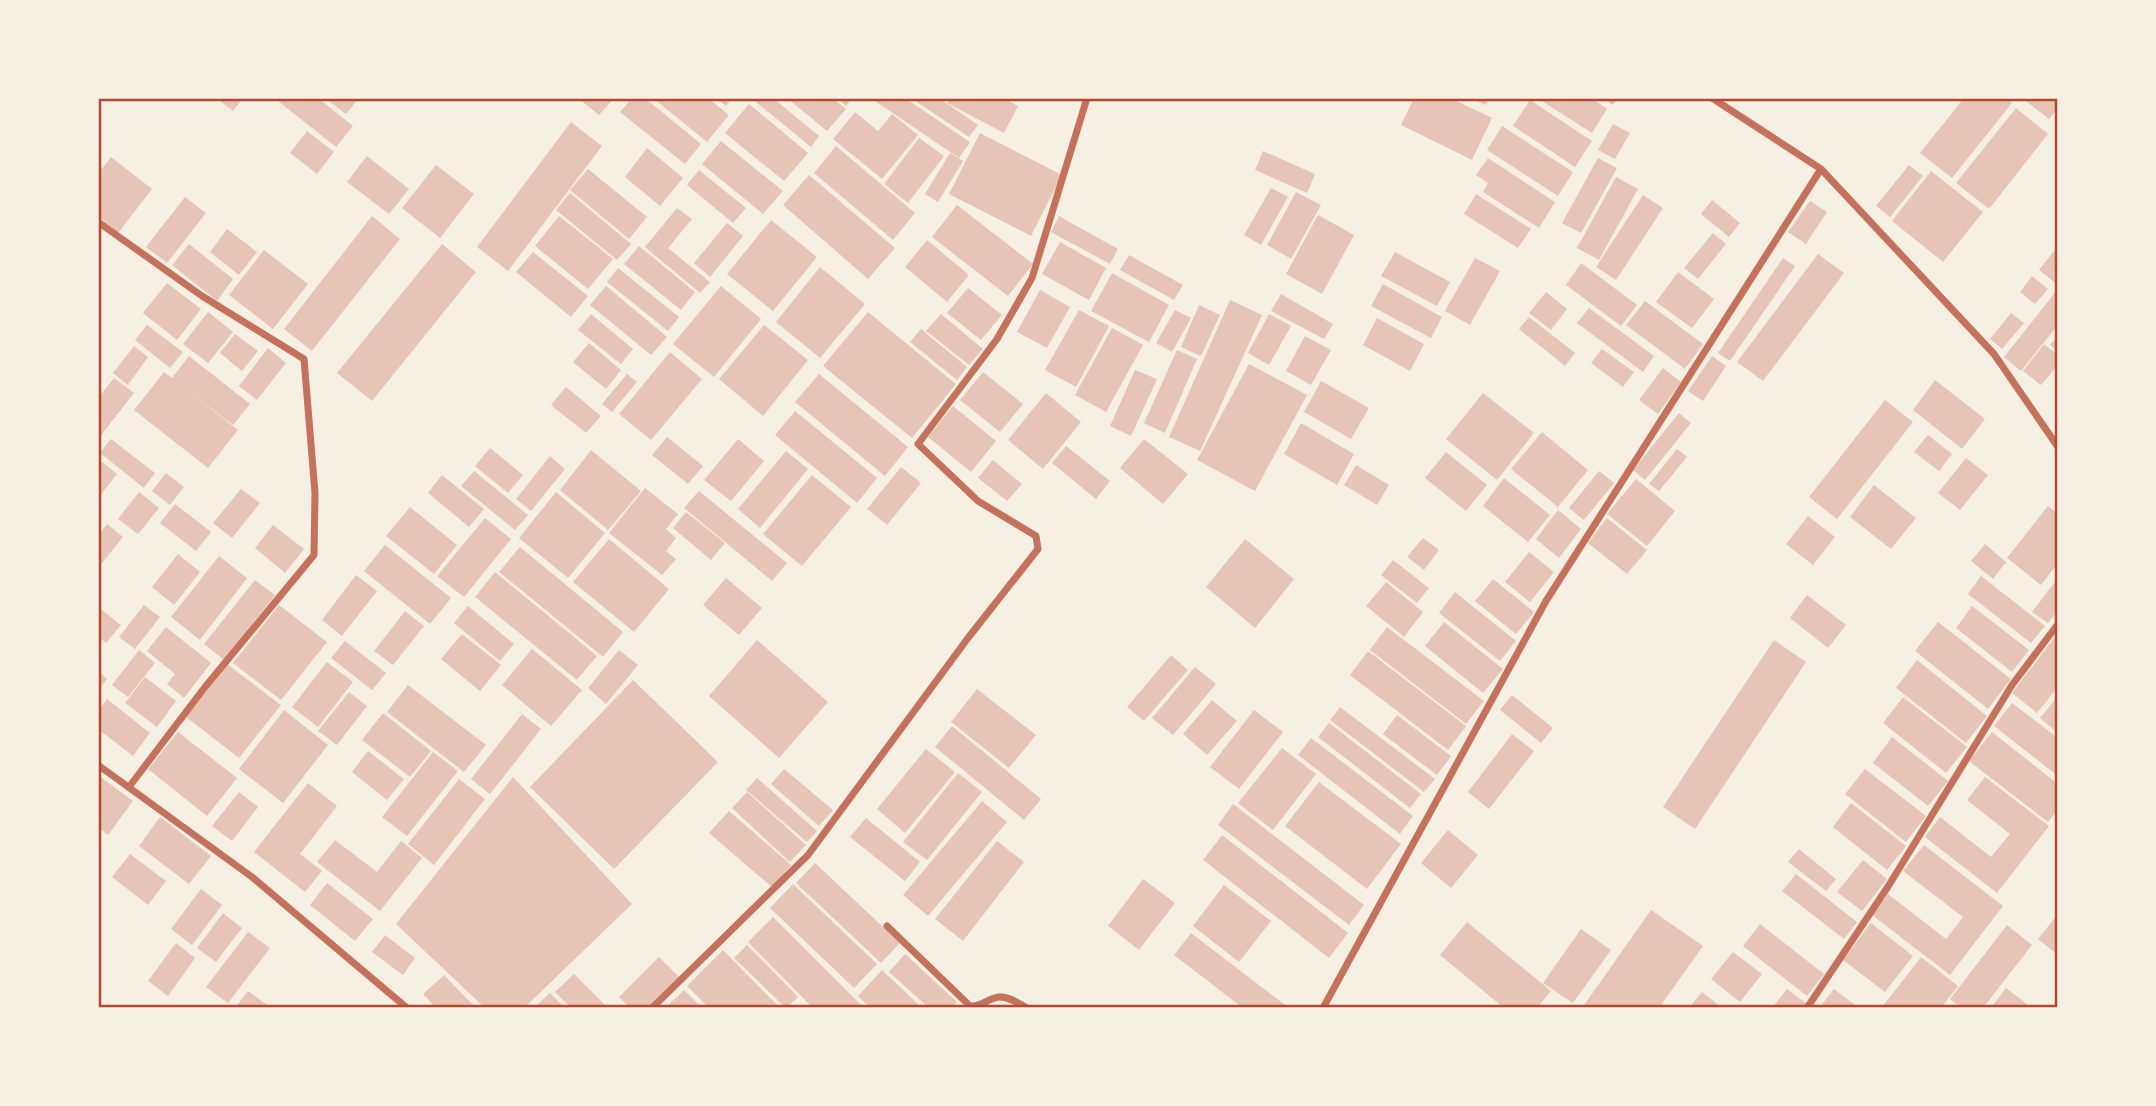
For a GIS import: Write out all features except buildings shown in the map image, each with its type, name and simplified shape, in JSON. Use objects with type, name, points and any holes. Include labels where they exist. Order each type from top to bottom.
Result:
[{"type":"street","points":[[652,1008],[808,855],[968,638],[1038,549],[1036,536],[978,501],[918,443],[997,339],[1032,278],[1087,98]]},
{"type":"street","points":[[1712,98],[1821,169],[1994,354],[2058,447]]},
{"type":"street","points":[[1323,1008],[1546,601],[1821,169]]},
{"type":"street","points":[[98,222],[202,296],[304,359],[316,494],[314,555],[205,687],[129,788]]},
{"type":"street","points":[[1807,1008],[1888,885],[2012,685],[2058,624]]},
{"type":"street","points":[[98,765],[252,877],[407,1008]]},
{"type":"street","points":[[887,926],[971,1006],[980,1007],[998,997],[1012,1000],[1027,1008]]}]
